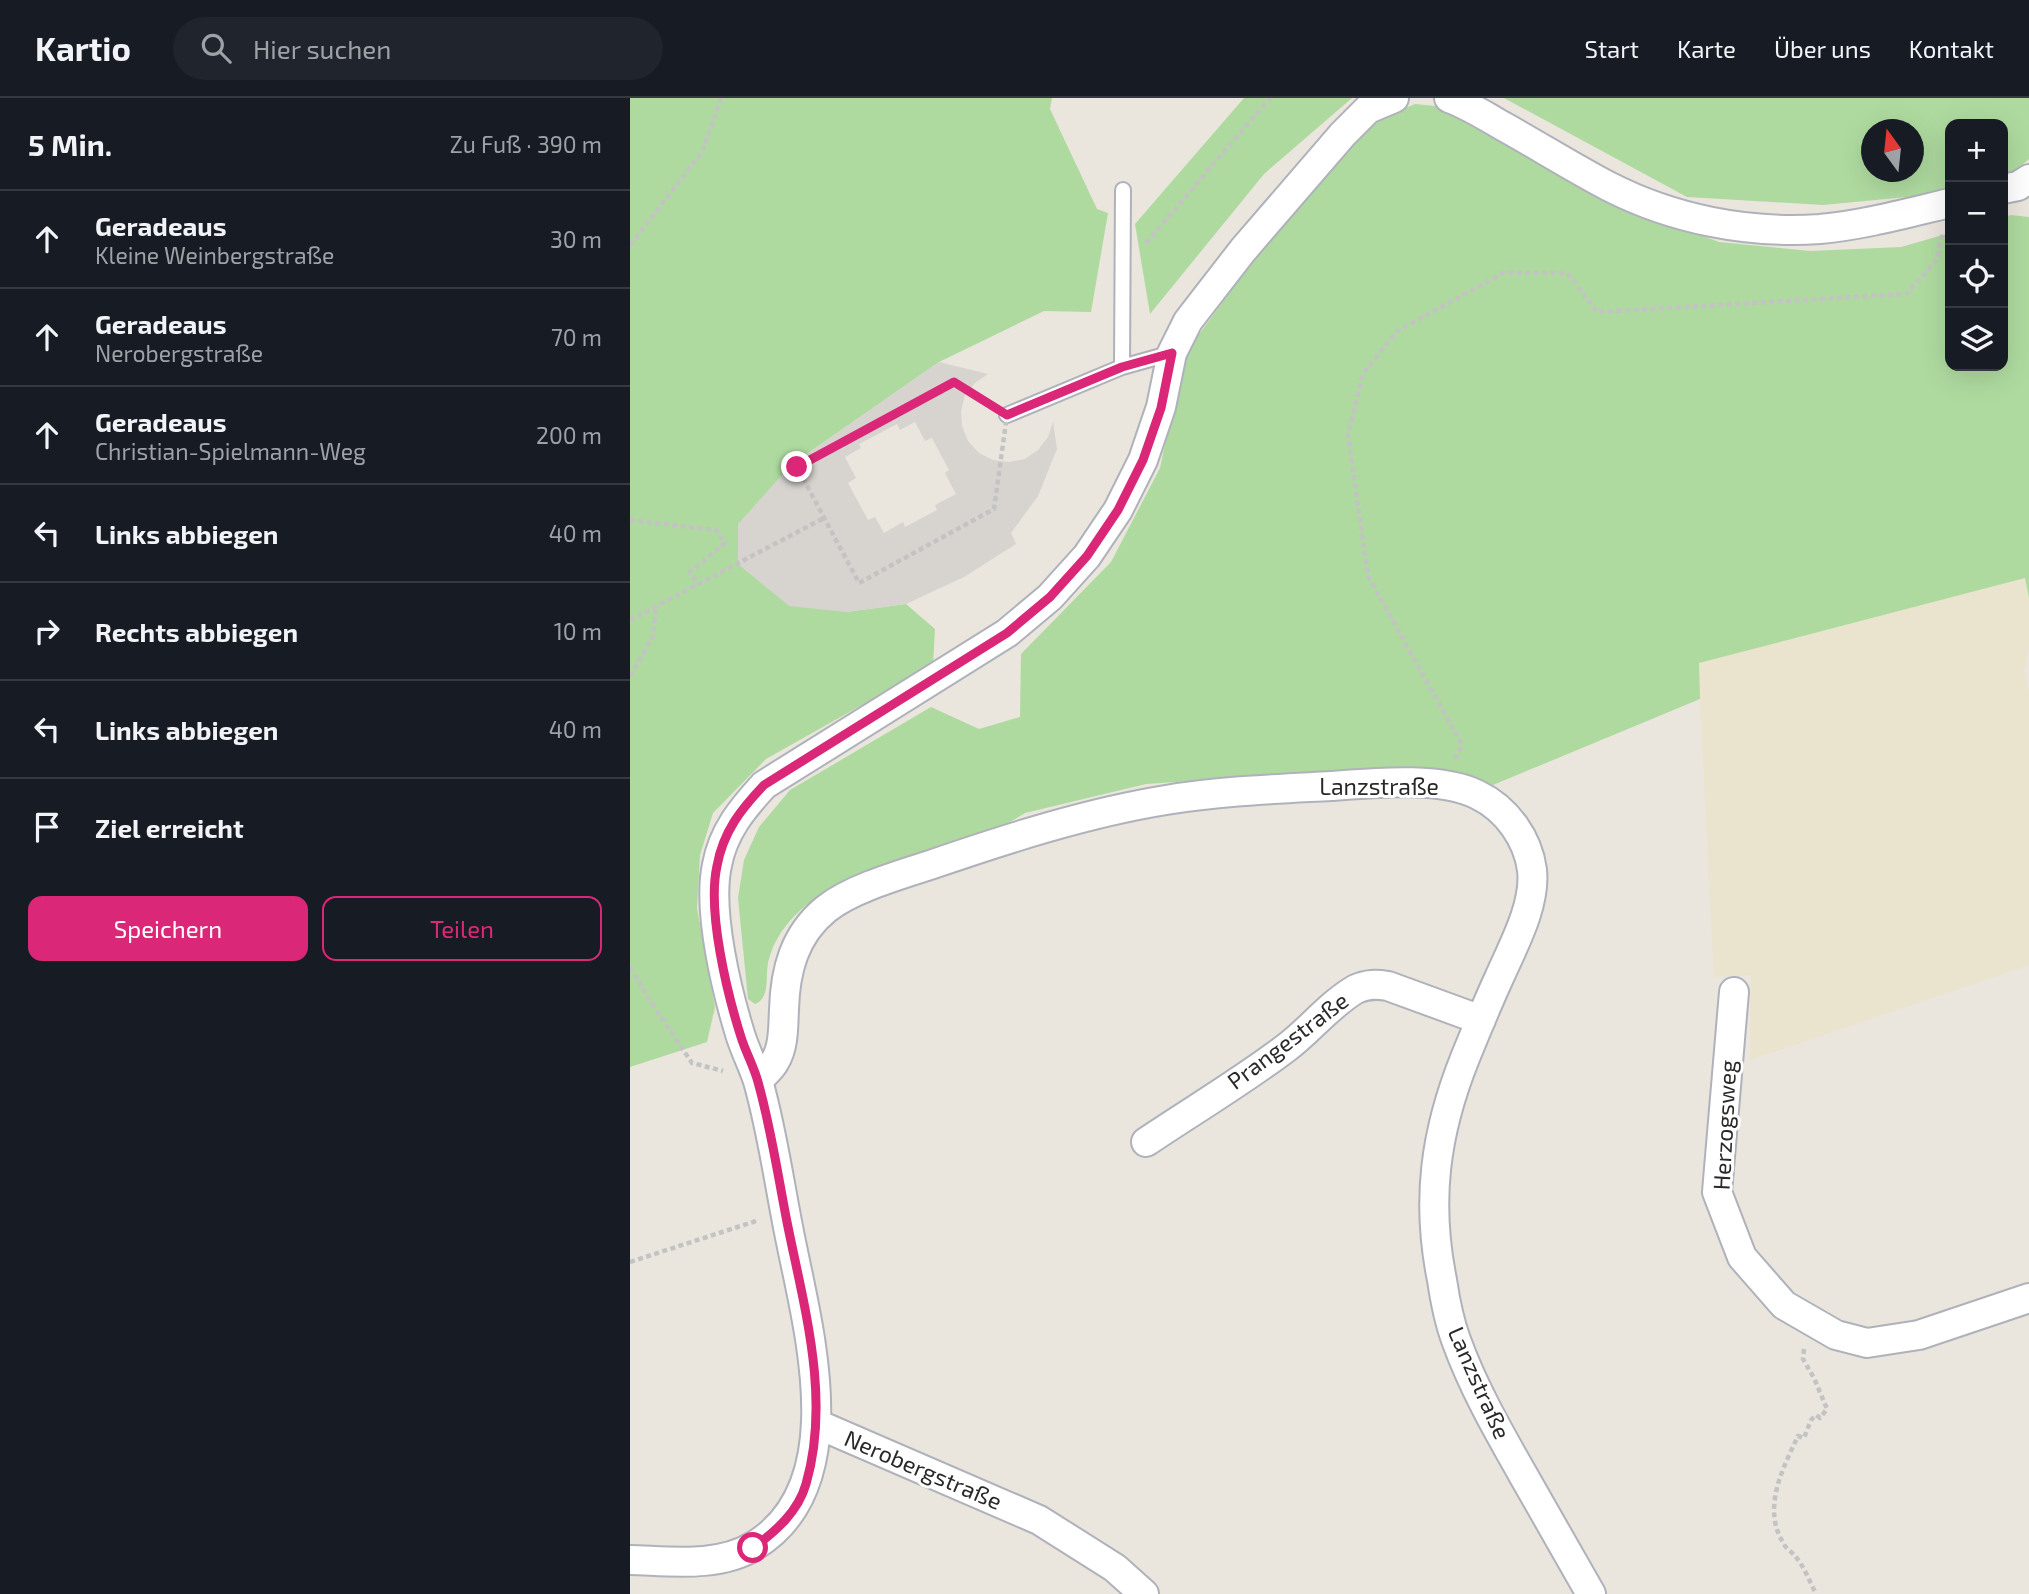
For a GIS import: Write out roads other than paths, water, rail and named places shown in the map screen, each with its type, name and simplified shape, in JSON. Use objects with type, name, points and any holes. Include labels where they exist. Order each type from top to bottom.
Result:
[{"type":"street","name":"Nerobergstraße","points":[[1144,1594],[1115,1568],[1039,1520],[817,1424],[814,1358],[772,1140],[758,1080],[741,1037],[727,984],[717,931],[714,897],[717,865],[726,835],[742,808],[764,785],[1007,633],[1050,597],[1087,556],[1118,510],[1143,460],[1161,408],[1172,353],[1188,321],[1243,250],[1343,134],[1368,109],[1395,98]]},
{"type":"street","points":[[1450,98],[1608,186],[1648,204],[1690,217],[1732,226],[1776,230],[1820,229],[1863,223],[1945,204]]},
{"type":"street","name":"Lanzstraße","points":[[758,1080],[778,1057],[782,1042],[785,986],[791,956],[806,929],[828,908],[895,877],[995,842],[1169,799],[1373,783],[1442,784],[1478,795],[1507,816],[1524,840],[1532,873],[1528,911],[1453,1087],[1442,1130],[1435,1169],[1433,1208],[1437,1254],[1454,1335],[1488,1413],[1591,1594]]},
{"type":"street","name":"Prangestraße","points":[[1146,1142],[1287,1047],[1339,1002],[1365,986],[1388,986],[1481,1020]]},
{"type":"street","name":"Herzogsweg","points":[[1734,992],[1717,1192],[1742,1257],[1784,1305],[1836,1335],[1867,1343],[1919,1335],[2029,1298]]},
{"type":"street","points":[[630,1560],[699,1561],[727,1558],[753,1548],[775,1531],[794,1510],[806,1485],[817,1424]]},
{"type":"lane","points":[[1122,367],[1123,190]]},
{"type":"lane","points":[[1007,415],[1122,367],[1172,353]]}]
